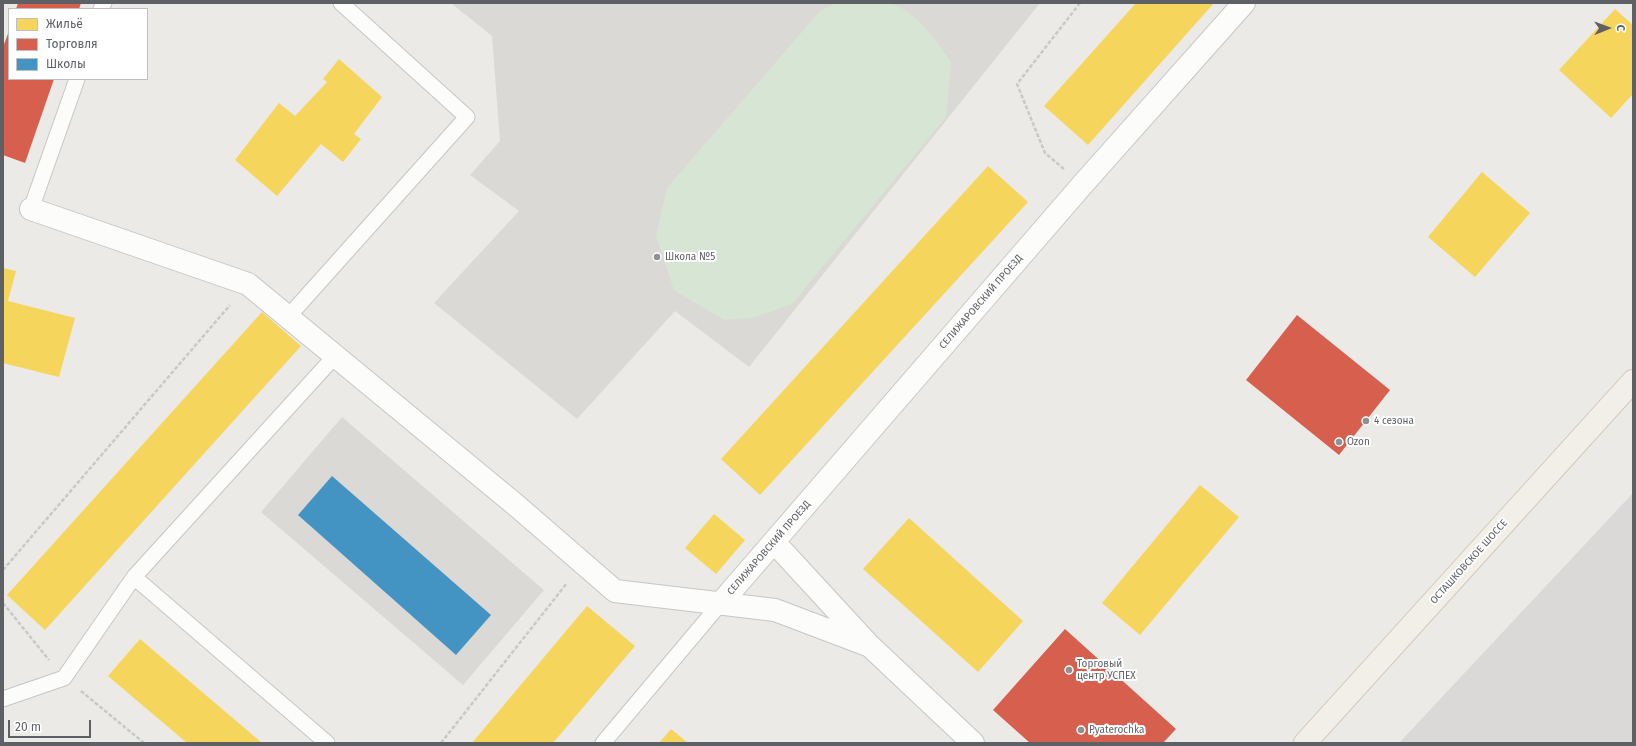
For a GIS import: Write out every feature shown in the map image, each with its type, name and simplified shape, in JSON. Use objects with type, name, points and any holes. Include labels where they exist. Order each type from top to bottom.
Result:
[{"type":"main road","name":"ОСТАШКОВСКОЕ ШОССЕ","points":[[1305,743],[1633,381]]},
{"type":"street","name":"СЕЛИЖАРОВСКИЙ ПРОЕЗД","points":[[720,604],[1083,184],[1244,3]]},
{"type":"street","points":[[31,209],[248,284],[615,591],[775,610],[870,646]]},
{"type":"street","points":[[774,542],[870,646],[973,743]]},
{"type":"lane","points":[[288,317],[467,117],[341,3]]},
{"type":"lane","points":[[31,209],[77,80]]},
{"type":"lane","points":[[3,699],[64,678],[134,577],[335,356]]},
{"type":"lane","points":[[134,577],[327,743]]},
{"type":"lane","points":[[603,743],[720,604]]},
{"type":"path","points":[[1080,3],[1017,84],[1045,153],[1083,184]]},
{"type":"path","points":[[3,570],[248,284]]},
{"type":"path","points":[[441,743],[582,563]]},
{"type":"path","points":[[3,603],[64,678],[144,743]]},
{"type":"shaded area","name":"Школа №5","points":[[451,3],[1040,3],[749,367],[675,311],[577,419],[434,303],[519,211],[470,175],[500,141],[492,36]]},
{"type":"shaded area","points":[[342,417],[544,590],[463,685],[261,512]]},
{"type":"shaded area","points":[[1633,493],[1633,743],[1399,743]]},
{"type":"green space","points":[[838,3],[887,3],[907,12],[924,26],[951,62],[946,117],[792,304],[755,317],[724,320],[674,290],[656,236],[667,188],[820,11]]},
{"type":"building: Жильё","points":[[1136,3],[1214,3],[1088,145],[1044,106]]},
{"type":"building: Жильё","points":[[1615,9],[1633,25],[1633,94],[1611,118],[1559,70]]},
{"type":"building: Жильё","points":[[339,59],[382,97],[354,134],[361,139],[343,162],[321,144],[277,196],[235,160],[279,103],[295,116],[327,82],[323,79]]},
{"type":"building: Жильё","points":[[988,166],[1028,202],[760,495],[721,459]]},
{"type":"building: Жильё","points":[[1482,172],[1530,213],[1475,277],[1428,237]]},
{"type":"building: Жильё","points":[[3,268],[16,271],[8,301],[75,318],[59,377],[3,363]]},
{"type":"building: Жильё","points":[[262,312],[301,346],[45,630],[7,595]]},
{"type":"building: Жильё","points":[[1200,485],[1239,517],[1140,635],[1102,603]]},
{"type":"building: Жильё","points":[[714,514],[745,540],[716,574],[685,548]]},
{"type":"building: Жильё","points":[[909,518],[1023,621],[978,672],[863,569]]},
{"type":"building: Жильё","points":[[587,606],[635,646],[553,743],[472,743]]},
{"type":"building: Жильё","points":[[140,639],[262,743],[187,743],[108,676]]},
{"type":"building: Жильё","points":[[671,729],[688,743],[659,743]]},
{"type":"building: Торговля","points":[[18,3],[81,3],[79,8],[16,8]]},
{"type":"building: Торговля","points":[[8,34],[8,80],[54,80],[25,163],[3,155],[3,47]]},
{"type":"building: Торговля","points":[[1297,315],[1390,390],[1339,455],[1246,380]]},
{"type":"building: Торговля","name":"Торговый центр УСПЕХ","points":[[1065,629],[1176,729],[1163,743],[1030,743],[993,710]]},
{"type":"building: Школы","points":[[332,476],[491,615],[456,655],[298,515]]},
{"type":"place","name":"Школа №5","points":[[657,257]]},
{"type":"place","name":"4 сезона","points":[[1366,421]]},
{"type":"place","name":"Ozon","points":[[1339,442]]},
{"type":"place","name":"Торговый центр УСПЕХ","points":[[1069,670]]},
{"type":"place","name":"Pyaterochka","points":[[1081,730]]}]
